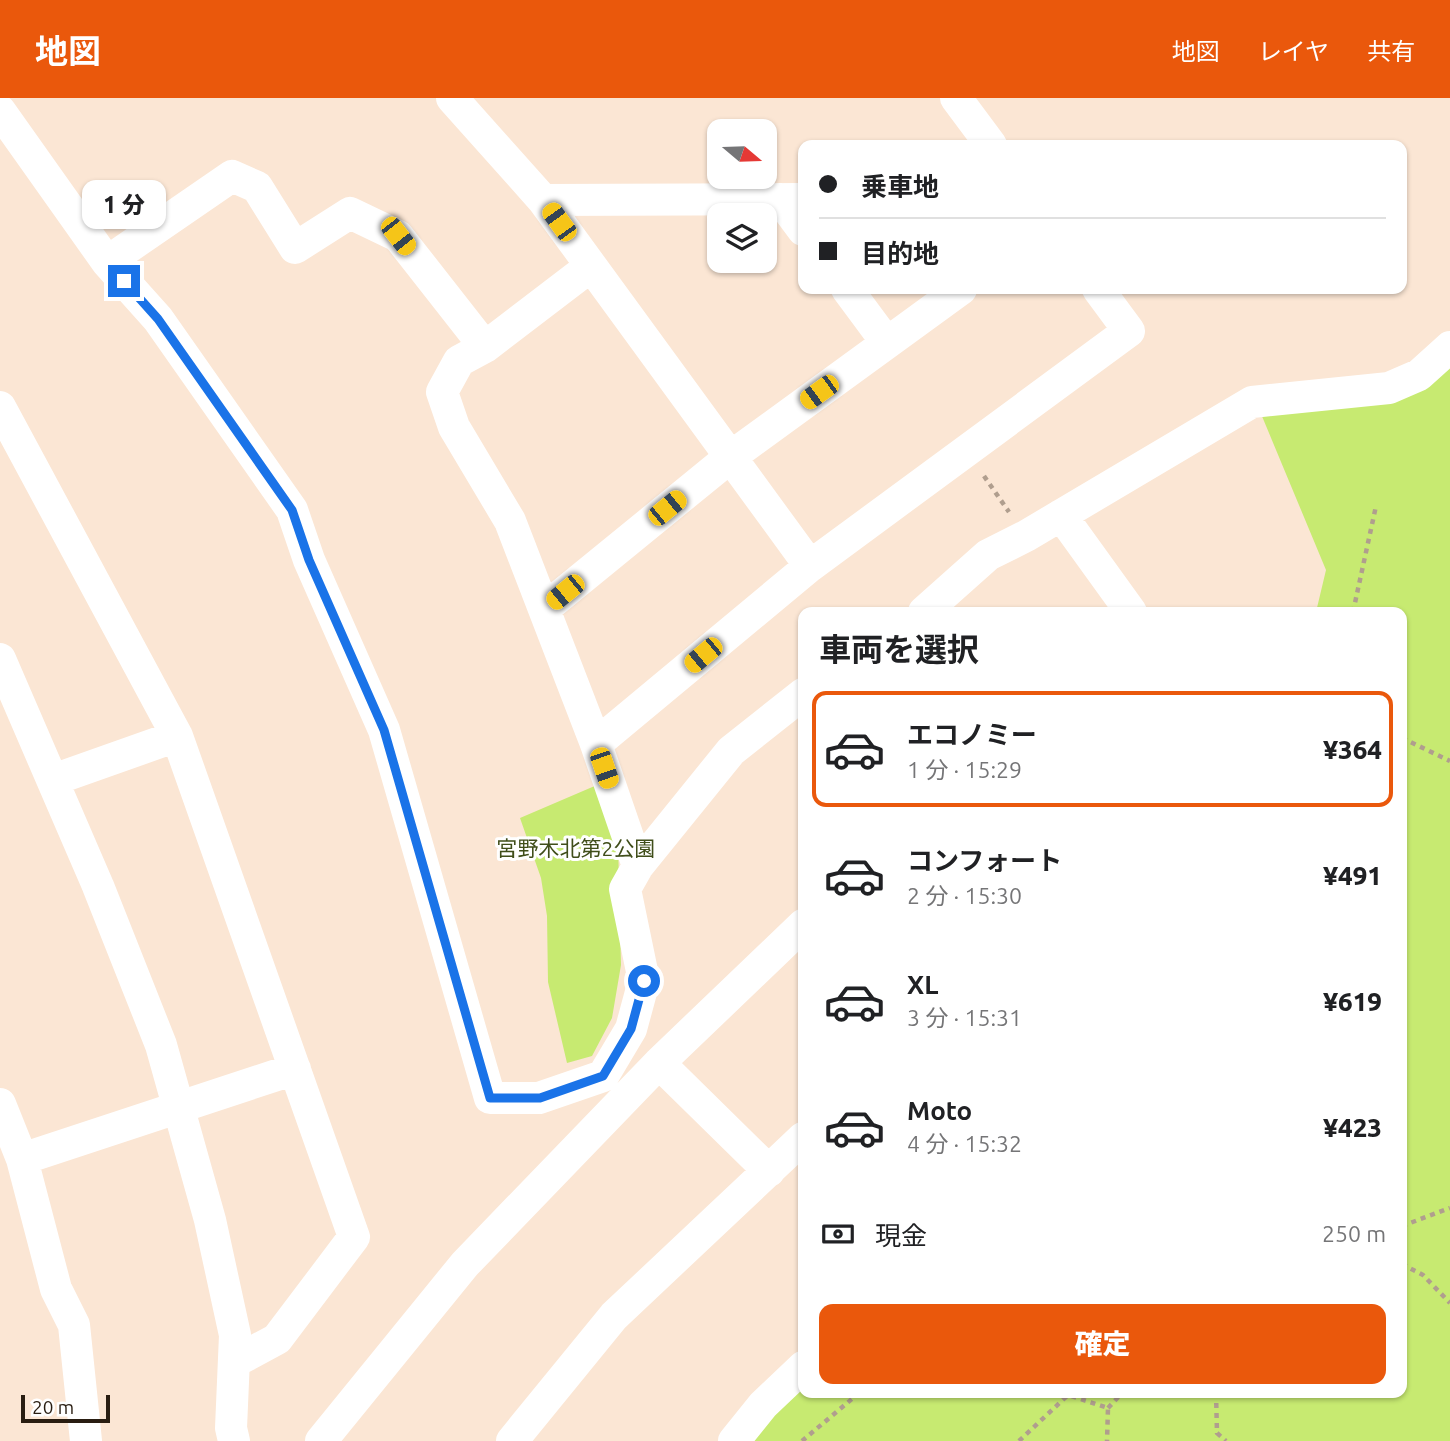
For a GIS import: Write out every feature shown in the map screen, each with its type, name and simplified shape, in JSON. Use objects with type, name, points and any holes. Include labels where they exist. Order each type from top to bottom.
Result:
[{"type":"street","points":[[452,98],[543,200],[810,566]]},
{"type":"street","points":[[956,98],[987,140]]},
{"type":"street","points":[[0,111],[107,262],[158,319],[292,510],[309,560],[384,730],[490,1098],[540,1098],[603,1076],[631,1029],[644,981],[625,889],[638,866],[731,751],[798,698]]},
{"type":"street","points":[[107,262],[232,176],[257,187],[296,248],[350,213],[398,236],[485,347]]},
{"type":"street","points":[[543,200],[792,199],[798,216]]},
{"type":"street","points":[[591,266],[485,347],[459,362],[442,392],[454,427],[510,521],[596,744],[638,866]]},
{"type":"street","points":[[851,294],[887,343]]},
{"type":"street","points":[[544,609],[729,458],[954,294]]},
{"type":"street","points":[[596,744],[810,566],[1129,331],[1102,294]]},
{"type":"street","points":[[930,607],[988,555],[1026,536],[1252,402],[1389,388],[1419,375],[1449,349]]},
{"type":"street","points":[[0,407],[177,736],[354,1237],[277,1339],[233,1362]]},
{"type":"street","points":[[1061,514],[1126,607]]},
{"type":"street","points":[[0,659],[53,780],[161,1045],[210,1220],[235,1335],[231,1428],[234,1441]]},
{"type":"street","points":[[53,780],[177,736]]},
{"type":"street","points":[[321,1441],[465,1264],[659,1063],[798,930]]},
{"type":"street","points":[[659,1063],[769,1171]]},
{"type":"street","points":[[22,1159],[295,1069]]},
{"type":"street","points":[[0,1104],[22,1159],[56,1289],[74,1325],[86,1441]]},
{"type":"street","points":[[512,1441],[614,1317],[798,1143]]},
{"type":"street","points":[[734,1441],[763,1405],[798,1372]]},
{"type":"path","points":[[967,451],[1026,536]]},
{"type":"path","points":[[1354,607],[1376,506]]},
{"type":"path","points":[[1407,740],[1450,761]]},
{"type":"path","points":[[1407,1224],[1450,1208]]},
{"type":"path","points":[[1407,1267],[1423,1275],[1450,1303]]},
{"type":"path","points":[[802,1441],[853,1398]]},
{"type":"path","points":[[1020,1441],[1065,1398]]},
{"type":"path","points":[[1077,1398],[1108,1408]]},
{"type":"path","points":[[1107,1441],[1108,1408],[1117,1398]]},
{"type":"path","points":[[1216,1398],[1217,1433],[1226,1441]]},
{"type":"green space","points":[[1450,360],[1450,1441],[743,1441],[798,1386],[798,1398],[1407,1398],[1407,607],[1317,607],[1326,570],[1259,409]]},
{"type":"green space","name":"宮野木北第2公園","points":[[597,785],[618,841],[621,965],[612,1018],[592,1056],[567,1063],[548,982],[547,916],[541,878],[520,818]]},
{"type":"route","points":[[124,281],[158,319],[292,510],[309,560],[384,730],[490,1098],[540,1098],[603,1076],[631,1029],[644,981]]}]
